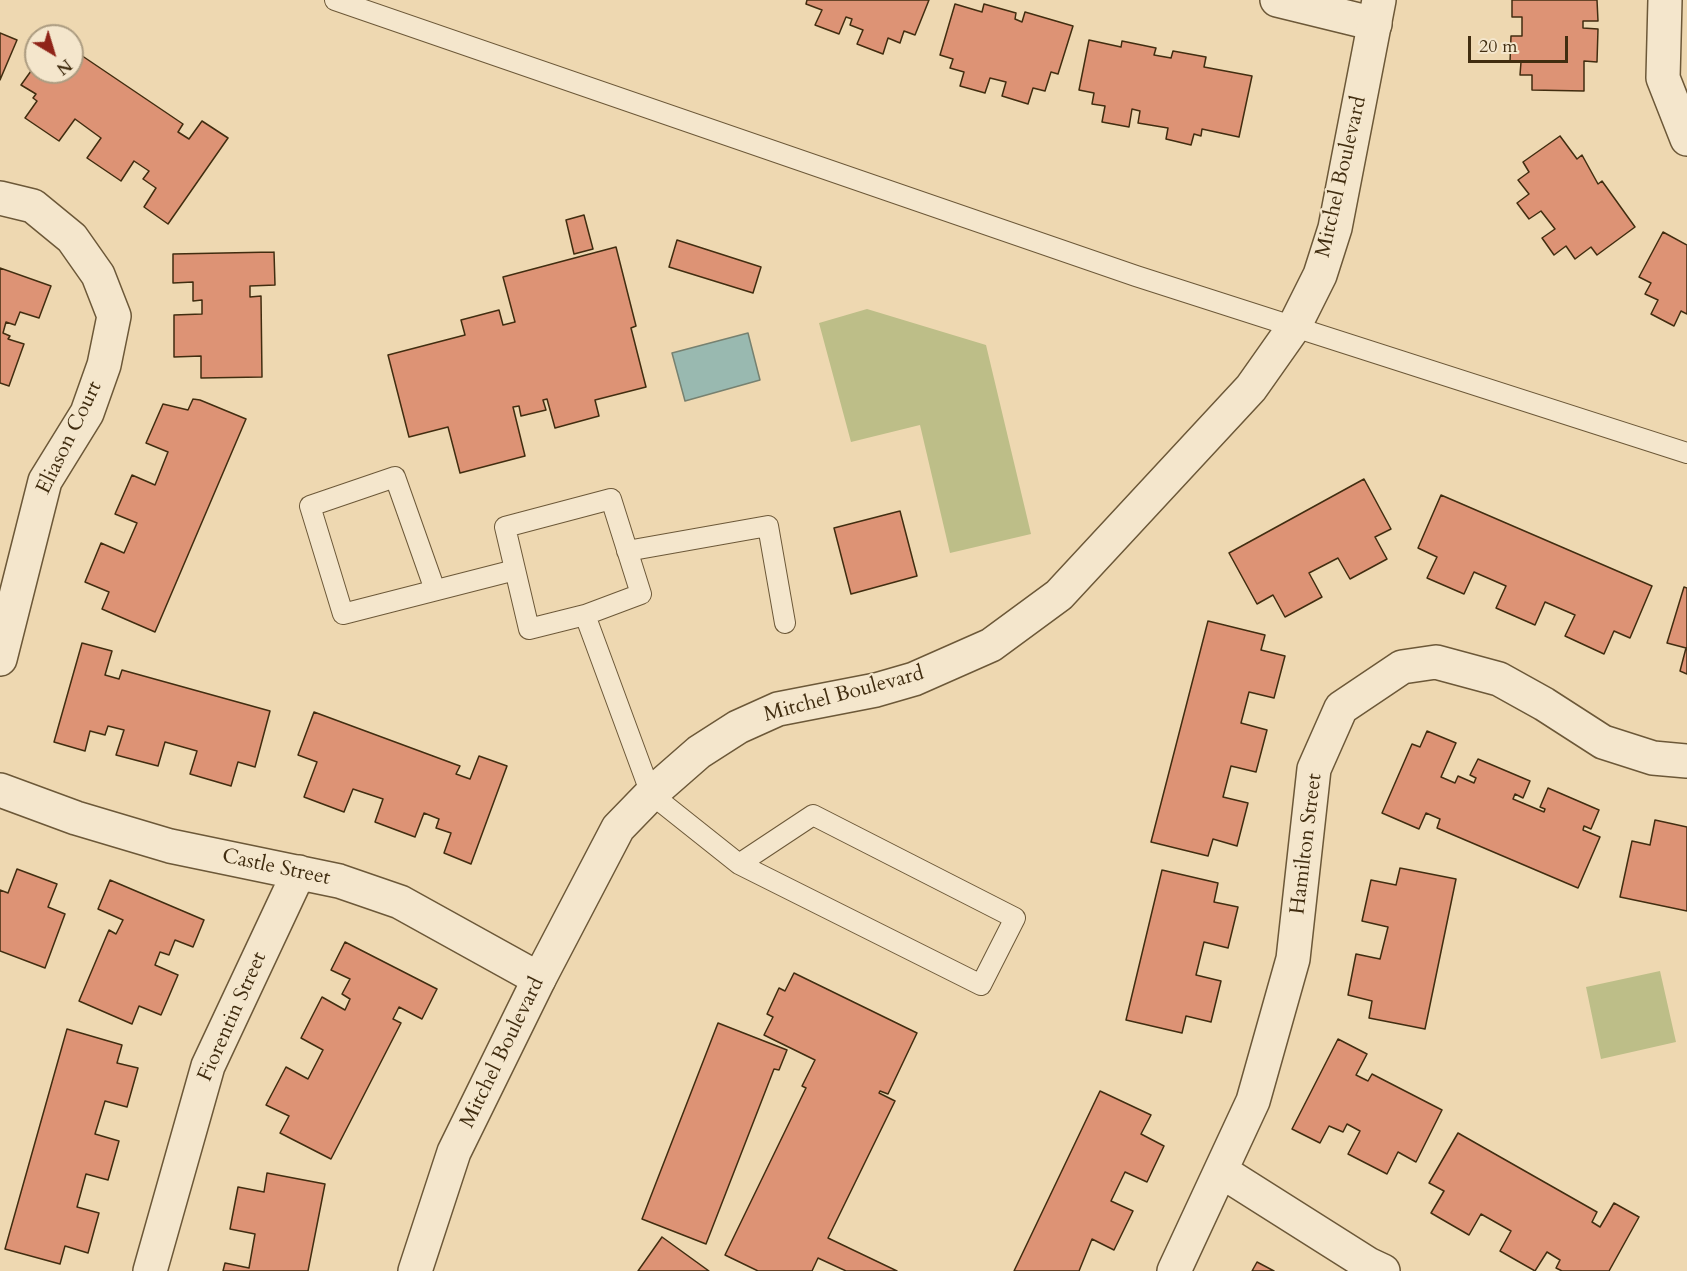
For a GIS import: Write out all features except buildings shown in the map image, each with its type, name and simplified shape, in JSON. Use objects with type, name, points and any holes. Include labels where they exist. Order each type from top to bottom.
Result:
[{"type":"street","points":[[1277,0],[1377,12]]},
{"type":"street","points":[[1665,0],[1663,78],[1687,139]]},
{"type":"street","name":"Mitchel Boulevard","points":[[415,1271],[454,1152],[539,979],[618,828],[651,794],[699,752],[738,727],[778,709],[876,690],[914,679],[991,645],[1059,595],[1251,388],[1294,327],[1320,274],[1335,228],[1377,12]]},
{"type":"street","name":"Eliason Court","points":[[0,198],[33,206],[72,238],[98,275],[114,316],[104,365],[87,413],[45,481],[0,659]]},
{"type":"street","name":"Hamilton Street","points":[[1174,1271],[1253,1101],[1293,959],[1314,769],[1341,708],[1402,667],[1436,662],[1498,679],[1544,704],[1603,742],[1653,758],[1687,761]]},
{"type":"street","name":"Castle Street","points":[[0,790],[76,818],[170,846],[339,881],[400,902],[539,979]]},
{"type":"street","name":"Fiorentin Street","points":[[150,1271],[208,1066],[299,872]]},
{"type":"street","points":[[1221,1171],[1368,1264],[1383,1271]]},
{"type":"lane","points":[[335,0],[1125,272],[1687,453]]},
{"type":"lane","points":[[435,590],[395,477],[310,506],[342,614],[515,570]]},
{"type":"lane","points":[[611,499],[627,552],[640,594],[585,615],[529,629],[505,527],[611,499]]},
{"type":"lane","points":[[627,552],[768,526],[785,623]]},
{"type":"lane","points":[[585,615],[651,794],[739,864],[981,986],[1015,918],[813,815],[739,864]]},
{"type":"green space","points":[[867,309],[986,345],[1031,534],[950,553],[920,425],[851,442],[819,323]]},
{"type":"green space","points":[[1660,971],[1676,1042],[1601,1059],[1586,987]]},
{"type":"water","points":[[748,333],[760,380],[685,401],[672,353]]}]
